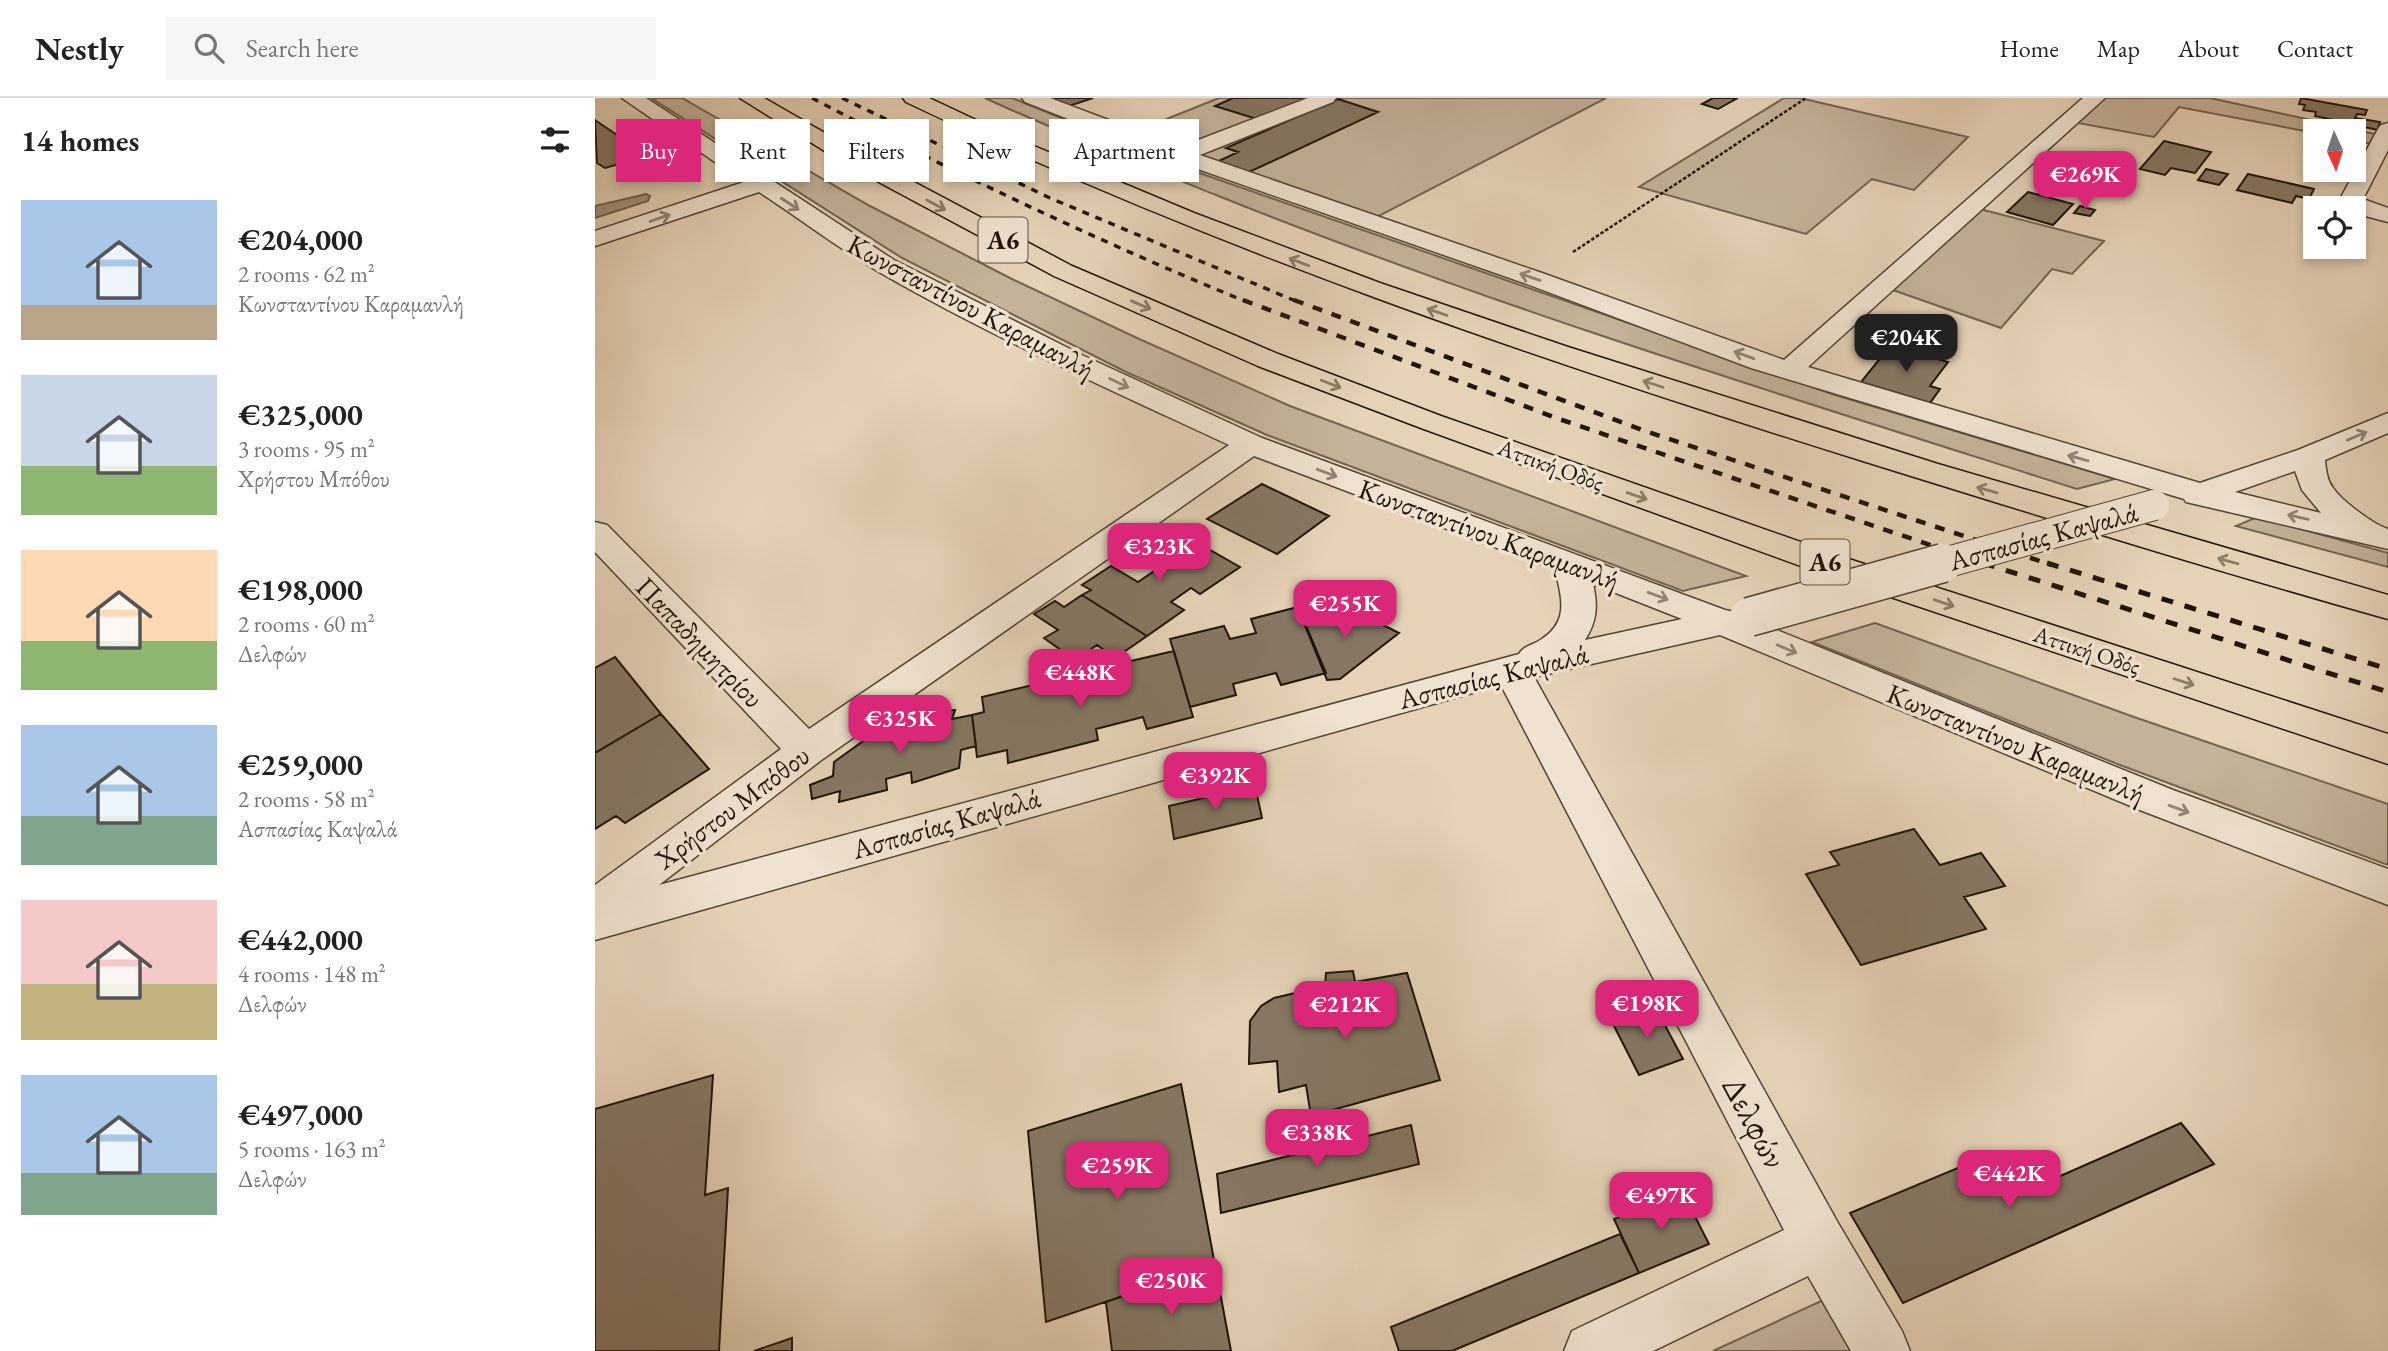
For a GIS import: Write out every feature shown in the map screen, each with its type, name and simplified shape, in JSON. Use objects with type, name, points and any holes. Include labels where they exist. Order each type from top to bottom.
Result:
[{"type":"highway","name":"Αττική Οδός","points":[[750,98],[855,160],[1063,271],[1268,359],[1456,431],[1843,569],[2388,749]]},
{"type":"highway","points":[[913,98],[1031,153],[1176,214],[1451,317],[1933,474],[2388,607]]},
{"type":"street","name":"Κωνσταντίνου Καραμανλή","points":[[632,98],[885,265],[943,297],[1251,444],[1571,565],[1737,619],[2159,802],[2388,887]]},
{"type":"street","points":[[1032,98],[1087,119]]},
{"type":"street","points":[[1199,148],[1326,98]]},
{"type":"street","points":[[1789,370],[2095,98]]},
{"type":"street","points":[[2388,129],[2351,201],[2360,208],[2388,215]]},
{"type":"street","points":[[1199,162],[1789,370],[2201,494],[2378,537]]},
{"type":"street","points":[[595,239],[760,184]]},
{"type":"street","name":"Ασπασίας Καψαλά","points":[[595,921],[1511,669],[1737,619],[2201,494],[2309,456],[2388,422]]},
{"type":"street","name":"Χρήστου Μπόθου","points":[[595,909],[806,751],[1251,444]]},
{"type":"street","points":[[2309,456],[2312,484],[2332,505],[2378,537]]},
{"type":"street","name":"Παπαδημητρίου","points":[[595,532],[806,751]]},
{"type":"street","points":[[1511,669],[1554,650],[1578,625],[1582,601],[1571,565]]},
{"type":"street","name":"Δελφών","points":[[1511,669],[1819,1242],[1882,1351]]},
{"type":"street","points":[[1592,1351],[1819,1242]]},
{"type":"path","points":[[1533,278],[1806,98]]},
{"type":"shaded area","points":[[651,98],[682,98],[719,119],[715,119],[715,139],[701,130],[701,119],[684,119]]},
{"type":"shaded area","points":[[985,98],[1012,98],[1064,119],[1049,119],[1049,127]]},
{"type":"shaded area","points":[[1219,98],[1606,98],[1375,218],[1199,158],[1199,119],[1166,119]]},
{"type":"shaded area","points":[[1784,98],[1800,98],[1968,137],[1914,190],[1872,179],[1806,234],[1639,187]]},
{"type":"shaded area","points":[[2105,98],[2210,98],[2306,119],[2303,119],[2303,131],[2179,107],[2154,137],[2078,123]]},
{"type":"shaded area","points":[[2366,132],[2375,134],[2373,144],[2366,143]]},
{"type":"shaded area","points":[[810,172],[824,182],[1010,278],[1290,406],[1746,576],[1683,591],[1267,435],[1126,372],[902,258],[783,182],[810,182]]},
{"type":"shaded area","points":[[1199,173],[1832,394],[2115,479],[2077,489],[1644,350],[1429,276],[1184,182],[1199,182]]},
{"type":"shaded area","points":[[646,194],[650,196],[648,201],[595,218],[595,206]]},
{"type":"shaded area","points":[[1980,209],[2104,241],[2072,274],[2052,269],[2001,328],[1893,290]]},
{"type":"shaded area","points":[[2257,517],[2388,553],[2388,567],[2236,526]]},
{"type":"shaded area","points":[[1875,623],[2134,717],[2388,804],[2388,865],[2120,765],[1812,642]]},
{"type":"shaded area","points":[[1832,1296],[1863,1351],[1713,1351]]},
{"type":"building","points":[[1049,98],[1093,98],[1069,106]]},
{"type":"building","points":[[1233,98],[1306,99],[1260,120],[1215,106]]},
{"type":"building","points":[[1713,98],[1736,99],[1718,109],[1702,104]]},
{"type":"building","points":[[2301,98],[2367,110],[2365,115],[2357,114],[2355,118],[2361,119],[2328,119],[2315,116],[2316,112],[2303,110],[2305,105],[2299,104]]},
{"type":"building","points":[[1338,99],[1378,112],[1247,173],[1217,162],[1238,152],[1226,148]]},
{"type":"building","points":[[595,120],[616,134],[616,165],[605,168],[597,163]]},
{"type":"building","points":[[2366,120],[2380,122],[2378,130],[2366,127]]},
{"type":"building","points":[[2164,141],[2211,152],[2195,173],[2171,168],[2165,175],[2140,169]]},
{"type":"building","points":[[2067,154],[2111,165],[2096,181],[2052,170]]},
{"type":"building","points":[[2206,169],[2228,174],[2219,185],[2198,180]]},
{"type":"building","points":[[2248,174],[2314,189],[2310,196],[2296,196],[2292,203],[2237,190]]},
{"type":"building","points":[[2028,192],[2073,204],[2053,225],[2007,212]]},
{"type":"building","points":[[2080,206],[2095,210],[2090,216],[2074,213]]},
{"type":"building","points":[[1891,345],[1948,362],[1930,386],[1940,389],[1930,403],[1861,382]]},
{"type":"building","points":[[1262,484],[1329,516],[1277,554],[1207,519]]},
{"type":"building","points":[[1177,531],[1240,567],[1200,594],[1191,588],[1171,602],[1184,610],[1147,636],[1082,595],[1091,590],[1082,585],[1111,566],[1138,582],[1160,567],[1140,555]]},
{"type":"building","points":[[1082,595],[1147,636],[1115,658],[1097,645],[1075,660],[1044,638],[1058,630],[1034,614],[1055,601],[1064,607]]},
{"type":"building","points":[[1298,607],[1326,673],[1281,685],[1276,673],[1233,684],[1236,695],[1190,707],[1170,639],[1224,626],[1230,639],[1256,633],[1251,619]]},
{"type":"building","points":[[1349,608],[1399,633],[1340,679],[1327,680],[1302,618]]},
{"type":"building","points":[[1174,651],[1193,717],[1147,729],[1143,717],[1096,729],[1098,740],[1008,763],[1007,750],[977,757],[972,715],[984,712],[982,697],[1096,670],[1100,688],[1127,682],[1122,663]]},
{"type":"building","points":[[615,657],[661,714],[595,753],[595,668]]},
{"type":"building","points":[[912,710],[916,722],[936,718],[939,711],[955,710],[952,719],[972,715],[976,746],[961,750],[959,768],[912,783],[911,772],[886,779],[887,790],[839,802],[840,791],[812,799],[810,785],[833,776],[834,762],[880,729],[897,723],[896,714]]},
{"type":"building","points":[[661,714],[709,769],[625,823],[616,816],[595,829],[595,753]]},
{"type":"building","points":[[1255,786],[1262,818],[1174,839],[1169,806]]},
{"type":"building","points":[[1914,829],[1940,865],[1981,853],[2005,886],[1964,897],[1986,929],[1861,965],[1806,874],[1839,865],[1830,852]]},
{"type":"building","points":[[1353,971],[1355,982],[1407,973],[1440,1080],[1311,1116],[1306,1085],[1279,1092],[1277,1061],[1249,1064],[1250,1021],[1261,1006],[1274,998],[1325,986],[1326,973]]},
{"type":"building","points":[[1654,1005],[1683,1059],[1639,1075],[1611,1020]]},
{"type":"building","points":[[713,1075],[705,1195],[728,1188],[719,1351],[595,1351],[595,1109]]},
{"type":"building","points":[[1181,1084],[1215,1265],[1046,1322],[1028,1131]]},
{"type":"building","points":[[2181,1123],[2214,1164],[1903,1303],[1850,1213],[1989,1155],[2017,1195]]},
{"type":"building","points":[[1411,1125],[1419,1164],[1221,1213],[1217,1174]]},
{"type":"building","points":[[1682,1191],[1709,1244],[1639,1273],[1614,1219]]},
{"type":"building","points":[[1620,1234],[1639,1273],[1452,1351],[1399,1351],[1391,1327]]},
{"type":"building","points":[[1215,1265],[1231,1351],[1112,1351],[1106,1302]]},
{"type":"building","points":[[792,1338],[792,1351],[754,1351]]},
{"type":"railway","points":[[812,98],[1027,205],[1247,302]]},
{"type":"railway","points":[[842,98],[1050,198],[1298,302]]},
{"type":"railway","points":[[1243,300],[1559,419],[1985,564]]},
{"type":"railway","points":[[1294,300],[1648,432],[2052,565]]},
{"type":"railway","points":[[2047,563],[2388,669]]},
{"type":"railway","points":[[1985,564],[2388,692]]},
{"type":"railway","points":[[1985,564],[1989,565]]}]
